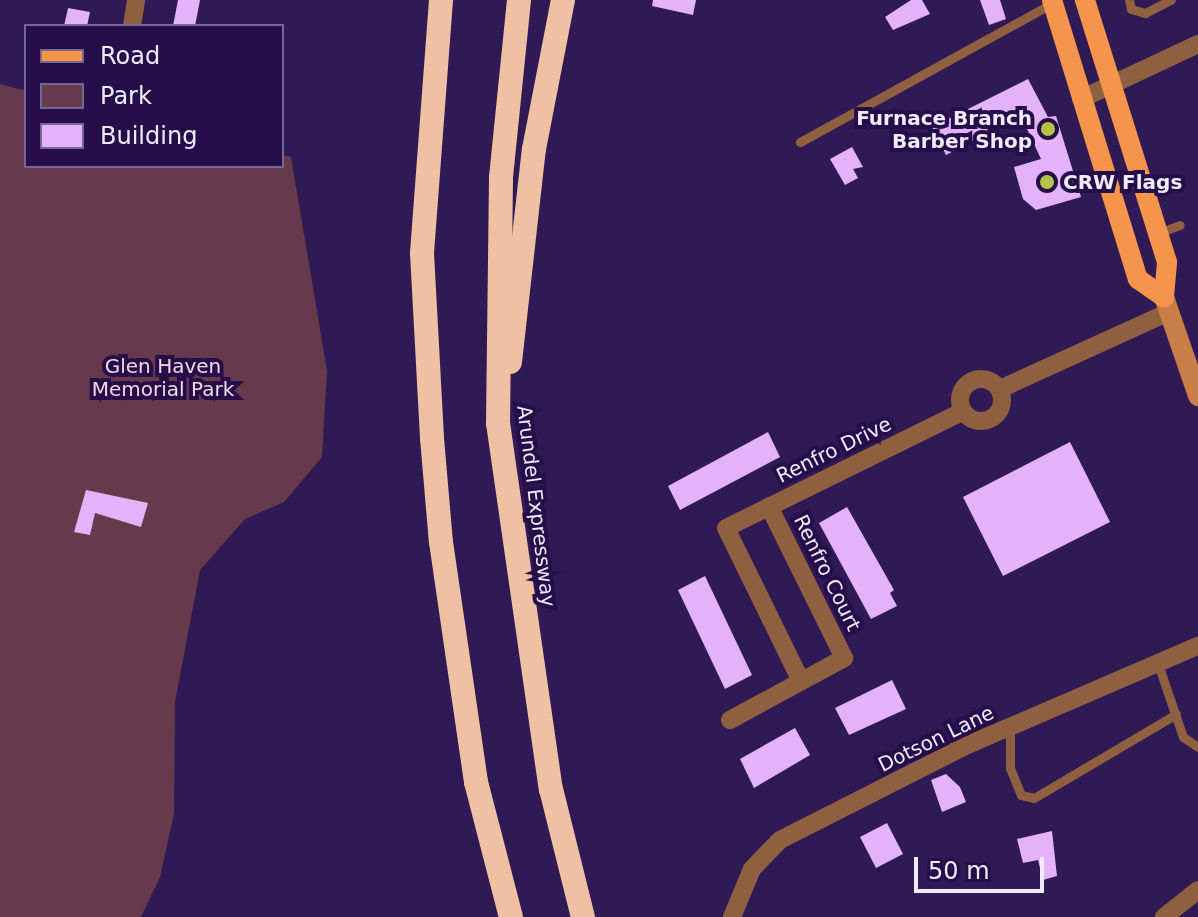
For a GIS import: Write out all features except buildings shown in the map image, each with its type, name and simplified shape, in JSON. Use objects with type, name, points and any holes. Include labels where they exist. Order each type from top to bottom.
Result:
[{"type":"highway","points":[[441,0],[422,253],[432,438],[441,542],[476,782],[511,917]]},
{"type":"highway","name":"Arundel Expressway","points":[[519,0],[501,178],[498,423],[551,789],[583,917]]},
{"type":"highway","points":[[498,423],[519,318],[519,261],[534,149],[563,0]]},
{"type":"main road","points":[[1085,0],[1167,262],[1166,304],[1198,396]]},
{"type":"main road","points":[[1053,2],[1138,279],[1166,304]]},
{"type":"street","points":[[132,24],[136,0]]},
{"type":"street","points":[[1081,99],[1198,44]]},
{"type":"street","points":[[962,412],[959,398],[964,386],[976,379],[990,380],[1000,389],[1166,304]]},
{"type":"street","name":"Renfro Drive","points":[[801,681],[726,528],[962,412],[972,421],[990,419],[1003,402],[1000,389]]},
{"type":"street","name":"Renfro Court","points":[[730,720],[844,658],[769,506]]},
{"type":"street","name":"Dotson Lane","points":[[732,917],[752,869],[780,840],[1010,727],[1198,646]]},
{"type":"street","points":[[1164,917],[1198,890]]},
{"type":"lane","points":[[1129,0],[1131,9],[1145,13],[1171,0]]},
{"type":"lane","points":[[800,142],[1053,2]]},
{"type":"lane","points":[[1158,233],[1180,225]]},
{"type":"lane","points":[[1158,664],[1183,737],[1198,747]]},
{"type":"lane","points":[[1010,727],[1010,768],[1021,795],[1034,798],[1176,714]]},
{"type":"green space","name":"Glen Haven Memorial Park","points":[[0,84],[24,90],[24,168],[284,168],[284,155],[291,157],[327,371],[322,457],[284,502],[245,519],[200,570],[175,702],[174,814],[160,877],[141,917],[0,917]]},
{"type":"place","name":"Furnace Branch Barber Shop","points":[[1048,129]]},
{"type":"place","name":"CRW Flags","points":[[1047,182]]}]
